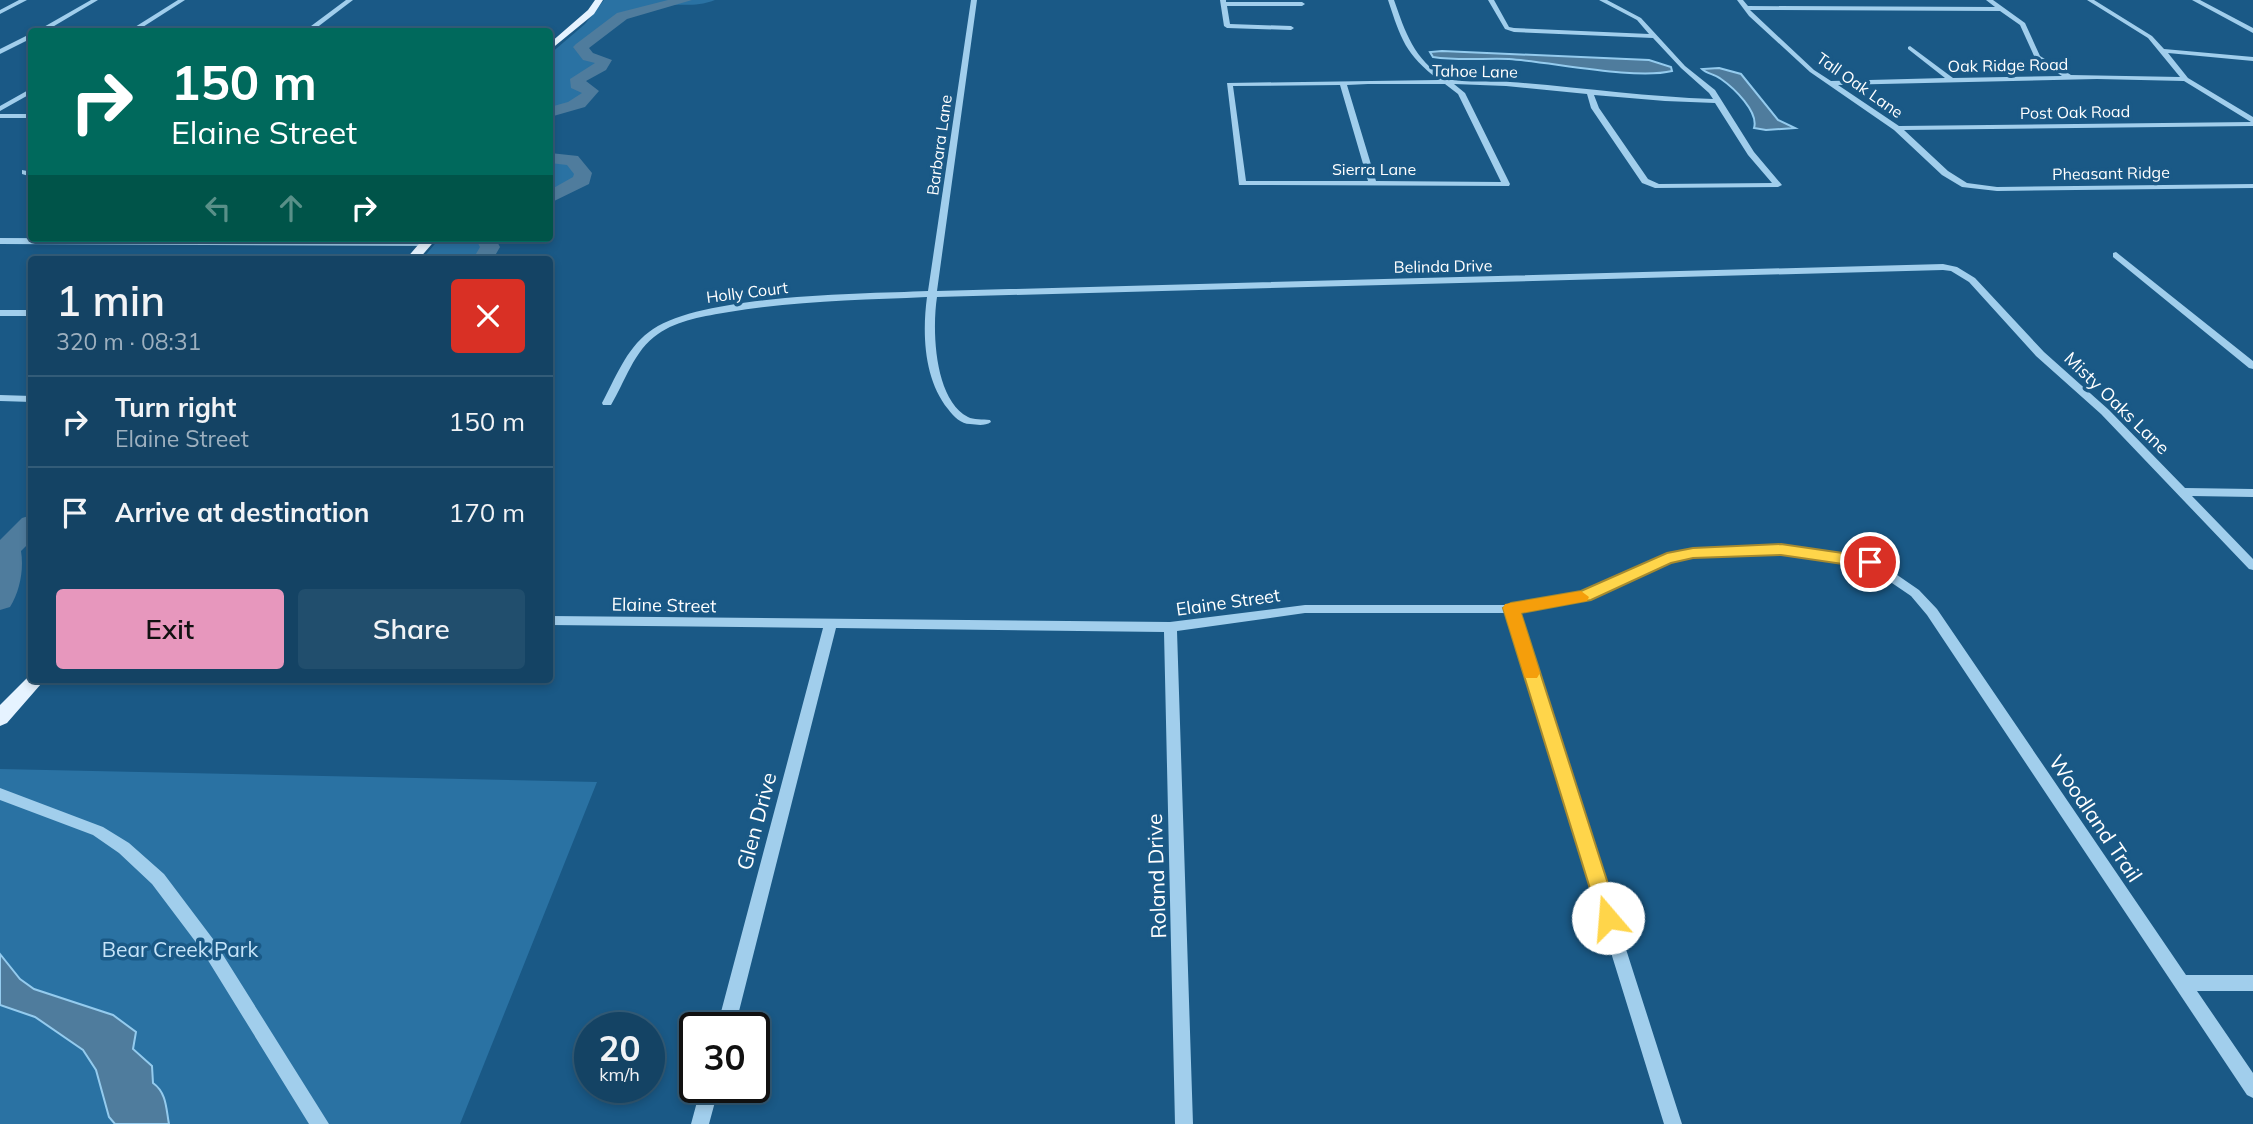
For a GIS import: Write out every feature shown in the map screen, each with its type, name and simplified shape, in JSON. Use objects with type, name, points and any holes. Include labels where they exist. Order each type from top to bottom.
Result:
[{"type":"main road","points":[[553,44],[591,12],[599,0]]},
{"type":"main road","points":[[415,256],[428,242]]},
{"type":"main road","points":[[0,718],[31,683]]},
{"type":"street","points":[[0,5],[10,0]]},
{"type":"street","points":[[0,12],[24,0]]},
{"type":"street","points":[[45,28],[95,0]]},
{"type":"street","points":[[136,28],[182,0]]},
{"type":"street","points":[[312,28],[350,0]]},
{"type":"street","name":"Barbara Lane","points":[[974,0],[933,294],[930,352],[941,391],[966,421],[986,422]]},
{"type":"street","points":[[1391,0],[1413,53],[1450,84]]},
{"type":"street","points":[[1491,0],[1507,28],[1514,30],[1654,36]]},
{"type":"street","points":[[1590,94],[1595,108],[1645,181],[1658,186],[1779,185],[1751,153],[1719,101],[1639,19],[1602,0]]},
{"type":"street","points":[[1989,0],[2023,24],[2038,57],[2070,78]]},
{"type":"street","points":[[2090,0],[2144,33],[2186,79],[2253,122]]},
{"type":"street","points":[[2195,0],[2253,29]]},
{"type":"street","points":[[1291,28],[1227,26],[1223,2],[1302,4]]},
{"type":"street","points":[[1742,4],[2002,9]]},
{"type":"street","name":"Tall Oak Lane","points":[[1742,4],[1812,71],[1897,128],[1945,173],[1969,186]]},
{"type":"street","points":[[0,52],[28,37]]},
{"type":"street","points":[[1910,48],[1951,80]]},
{"type":"street","points":[[2163,51],[2253,59]]},
{"type":"street","name":"Oak Ridge Road","points":[[1831,83],[2070,78],[2186,79]]},
{"type":"street","name":"Tahoe Lane","points":[[1242,183],[1228,84],[1505,84],[1661,101],[1719,101]]},
{"type":"street","points":[[1343,84],[1373,183]]},
{"type":"street","name":"Sierra Lane","points":[[1242,183],[1506,184],[1461,93],[1450,84]]},
{"type":"street","points":[[0,109],[28,92]]},
{"type":"street","points":[[0,116],[28,116]]},
{"type":"street","name":"Post Oak Road","points":[[1897,128],[2253,122]]},
{"type":"street","name":"Pheasant Ridge","points":[[1969,186],[1997,189],[2253,186]]},
{"type":"street","points":[[0,241],[28,241]]},
{"type":"street","points":[[2116,255],[2253,366]]},
{"type":"street","name":"Belinda Drive","points":[[933,294],[1954,269]]},
{"type":"street","name":"Misty Oaks Lane","points":[[1954,269],[1972,280],[2040,354],[2105,412],[2253,566]]},
{"type":"street","name":"Holly Court","points":[[607,403],[635,352],[654,331],[674,320],[719,310],[815,300],[933,294]]},
{"type":"street","points":[[0,313],[28,313]]},
{"type":"street","points":[[0,398],[28,398]]},
{"type":"street","points":[[2182,492],[2253,493]]},
{"type":"street","name":"Elaine Street","points":[[553,621],[830,626],[1170,627],[1305,609],[1511,608],[1585,596],[1667,558],[1723,550],[1781,550],[1856,558],[1882,568],[1896,579]]},
{"type":"street","name":"Woodland Trail","points":[[1896,579],[1933,612],[2253,1089]]},
{"type":"street","points":[[1511,608],[1673,1124]]},
{"type":"street","name":"Glen Drive","points":[[730,1012],[830,626]]},
{"type":"street","name":"Roland Drive","points":[[1170,627],[1184,1124]]},
{"type":"street","points":[[0,794],[98,831],[124,848],[158,879],[207,944],[320,1124]]},
{"type":"street","points":[[2183,984],[2253,983]]},
{"type":"street","points":[[701,1124],[706,1103]]},
{"type":"green space","points":[[604,0],[715,0],[653,7],[630,14],[610,25],[582,47],[588,57],[604,60],[600,67],[578,79],[577,85],[591,91],[588,96],[574,106],[553,111],[553,51],[585,24]]},
{"type":"green space","points":[[553,158],[572,160],[583,173],[582,180],[553,195]]},
{"type":"green space","points":[[437,242],[487,242],[490,247],[486,256],[425,256]]},
{"type":"green space","name":"Bear Creek Park","points":[[0,769],[597,782],[460,1124],[0,1124]]},
{"type":"shaded area","points":[[1430,52],[1649,60],[1671,67],[1672,71],[1616,72],[1509,59],[1442,58],[1433,57]]},
{"type":"shaded area","points":[[1719,68],[1741,74],[1778,120],[1795,128],[1754,128],[1753,115],[1738,94],[1719,77],[1702,69]]},
{"type":"shaded area","points":[[0,954],[20,979],[34,989],[113,1015],[136,1032],[133,1049],[152,1066],[153,1083],[163,1096],[169,1124],[115,1124],[109,1117],[96,1070],[83,1050],[35,1017],[0,1005]]},
{"type":"waterway","points":[[553,111],[579,103],[591,91],[577,85],[578,79],[600,67],[604,60],[588,57],[581,47],[622,16],[685,0]]},
{"type":"waterway","points":[[553,158],[572,160],[583,173],[582,180],[553,195]]},
{"type":"waterway","points":[[485,256],[490,247],[487,242]]},
{"type":"waterway","points":[[0,600],[9,565],[7,549],[28,528]]},
{"type":"slow traffic","points":[[1531,673],[1511,608],[1581,597]]},
{"type":"route","points":[[1608,918],[1511,608],[1585,596],[1667,558],[1693,553],[1781,550],[1870,562]]}]
